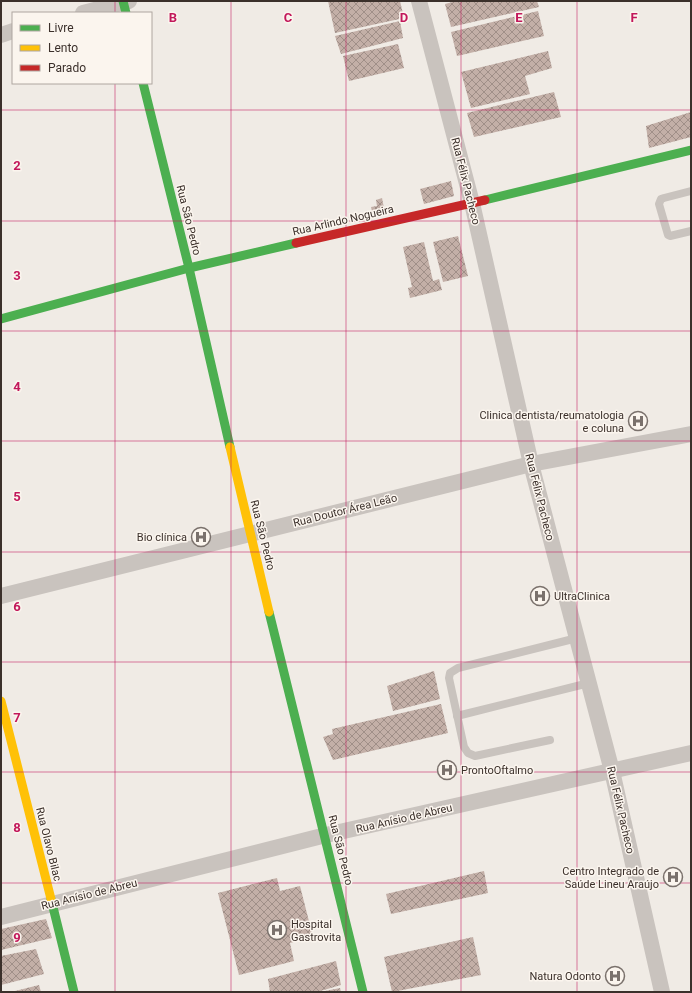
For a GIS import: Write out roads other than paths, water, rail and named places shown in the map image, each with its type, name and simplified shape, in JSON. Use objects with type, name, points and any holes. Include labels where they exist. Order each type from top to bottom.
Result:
[{"type":"street","name":"Rua Félix Pacheco","points":[[419,1],[472,203],[531,464],[612,771],[662,992]]},
{"type":"street","points":[[88,12],[125,4]]},
{"type":"street","points":[[1,34],[12,31]]},
{"type":"street","name":"Rua São Pedro","points":[[143,84],[189,268],[250,534],[326,835],[363,992]]},
{"type":"street","name":"Rua Arlindo Nogueira","points":[[1,319],[189,268],[472,203],[691,150]]},
{"type":"street","name":"Rua Doutor Área Leão","points":[[1,596],[531,464],[691,434]]},
{"type":"street","name":"Rua Olavo Bilac","points":[[1,701],[74,992]]},
{"type":"street","name":"Rua Anísio de Abreu","points":[[1,917],[51,903],[326,835],[691,752]]},
{"type":"lane","points":[[691,191],[661,199],[659,204],[669,236],[691,231]]},
{"type":"lane","points":[[550,740],[475,756],[468,753],[464,747],[449,678],[450,673],[458,668],[577,638]]},
{"type":"lane","points":[[458,716],[589,683]]},
{"type":"place","name":"Clinica dentista/reumatologia e coluna","points":[[638,421]]},
{"type":"place","name":"Bio clínica","points":[[201,537]]},
{"type":"place","name":"UltraClinica","points":[[540,596]]},
{"type":"place","name":"ProntoOftalmo","points":[[447,770]]},
{"type":"place","name":"Centro Integrado de Saúde Lineu Araújo","points":[[673,877]]},
{"type":"place","name":"Hospital Gastrovita","points":[[277,930]]},
{"type":"place","name":"Natura Odonto","points":[[615,976]]}]
